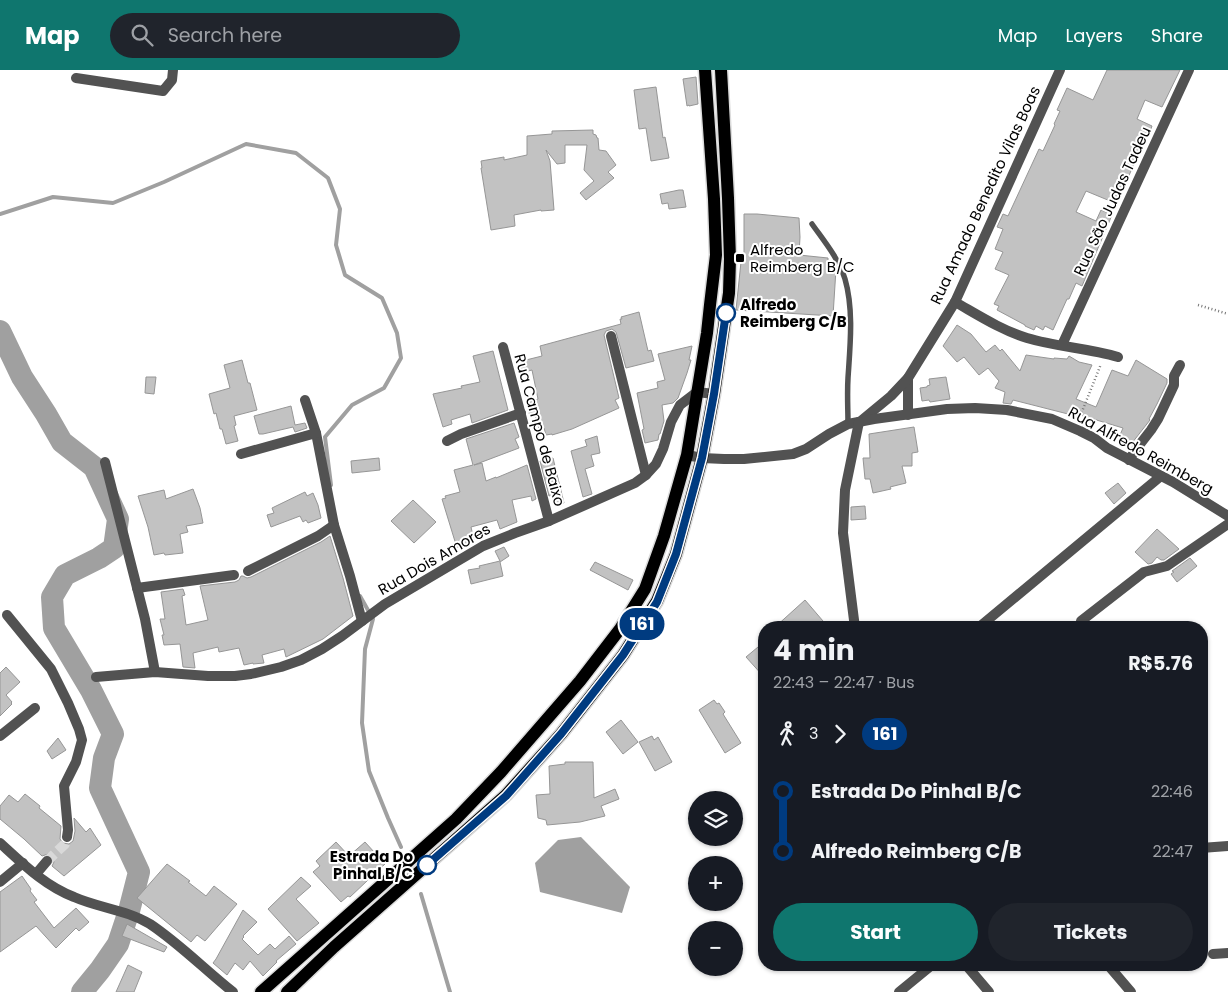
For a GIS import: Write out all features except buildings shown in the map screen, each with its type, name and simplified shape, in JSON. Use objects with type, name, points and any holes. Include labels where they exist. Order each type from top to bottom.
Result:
[{"type":"main road","points":[[261,992],[456,819],[501,772],[580,681],[620,629],[645,589],[664,536],[687,455],[708,323],[716,255],[706,70]]},
{"type":"main road","points":[[287,992],[506,796],[561,734],[623,655],[657,602],[676,554],[702,458],[728,302],[728,198],[721,70]]},
{"type":"street","points":[[76,78],[163,91],[172,80],[173,70]]},
{"type":"street","name":"Rua Amado Benedito Vilas Boas","points":[[859,422],[908,378],[955,302],[1060,70]]},
{"type":"street","name":"Rua São Judas Tadeu","points":[[1062,345],[1189,70]]},
{"type":"street","points":[[955,302],[990,322],[1025,337],[1118,357]]},
{"type":"street","points":[[611,336],[646,475]]},
{"type":"street","name":"Rua Campo de Baixo","points":[[503,347],[549,521]]},
{"type":"street","points":[[1129,460],[1158,419],[1174,385],[1174,376],[1180,365]]},
{"type":"street","points":[[908,378],[908,415]]},
{"type":"street","points":[[697,392],[714,394]]},
{"type":"street","name":"Rua Dois Amores","points":[[96,677],[155,672],[222,677],[268,671],[301,660],[342,636],[385,604],[483,546],[549,521],[635,483],[656,464],[671,422],[680,405],[697,392]]},
{"type":"street","points":[[305,400],[316,434],[334,525],[362,621]]},
{"type":"street","name":"Rua Alfredo Reimberg","points":[[687,455],[702,458],[744,459],[794,454],[848,424],[947,409],[1007,410],[1052,419],[1094,438],[1107,448],[1162,476],[1228,517]]},
{"type":"street","points":[[447,440],[521,414]]},
{"type":"street","points":[[854,621],[843,532],[844,490],[859,422]]},
{"type":"street","points":[[241,454],[316,434]]},
{"type":"street","points":[[105,462],[137,588],[155,672]]},
{"type":"street","points":[[986,621],[1162,476]]},
{"type":"street","points":[[1081,621],[1144,572],[1167,566],[1228,517]]},
{"type":"street","points":[[248,571],[318,536],[334,525]]},
{"type":"street","points":[[137,588],[234,575]]},
{"type":"street","points":[[7,615],[51,669],[68,703],[82,740],[76,762],[64,786],[67,837]]},
{"type":"street","points":[[0,736],[35,708]]},
{"type":"street","points":[[0,843],[46,883],[61,892],[84,902],[103,906],[149,924],[185,951],[233,992]]},
{"type":"street","points":[[1208,847],[1228,846]]},
{"type":"street","points":[[36,874],[47,861]]},
{"type":"street","points":[[0,882],[23,863]]},
{"type":"street","points":[[1213,954],[1228,953]]},
{"type":"street","points":[[899,992],[925,971]]},
{"type":"street","points":[[971,971],[989,992]]},
{"type":"street","points":[[1113,971],[1131,992]]},
{"type":"lane","points":[[812,224],[836,260],[845,279],[849,299],[851,339],[848,381],[848,424]]},
{"type":"path","points":[[1198,305],[1228,314]]},
{"type":"path","points":[[1094,438],[1081,414],[1105,354]]},
{"type":"shaded area","points":[[581,837],[630,887],[622,913],[540,892],[535,863],[558,840]]},
{"type":"waterway","points":[[0,214],[53,197],[113,203],[246,144],[296,153],[328,178],[340,209],[336,245],[345,275],[382,298],[397,333],[401,358],[384,388],[352,405],[325,437],[331,485]]},
{"type":"waterway","points":[[0,331],[22,377],[62,442],[94,467],[118,519],[114,548],[99,558],[65,575],[52,597],[54,628],[91,690],[113,734],[104,758],[100,788],[139,872],[118,944],[82,992]]},
{"type":"waterway","points":[[360,596],[373,619],[365,649],[362,723],[369,771],[401,847]]},
{"type":"waterway","points":[[421,894],[450,992]]},
{"type":"tunnel","points":[[47,861],[65,844],[67,837]]},
{"type":"bus line","name":"161","points":[[427,865],[506,796],[561,734],[623,655],[657,602],[676,554],[702,458],[726,313]]},
{"type":"place","name":"Alfredo Reimberg B/C","points":[[740,258]]},
{"type":"place","name":"Alfredo Reimberg C/B","points":[[726,313]]},
{"type":"place","name":"Estrada Do Pinhal B/C","points":[[427,865]]}]
